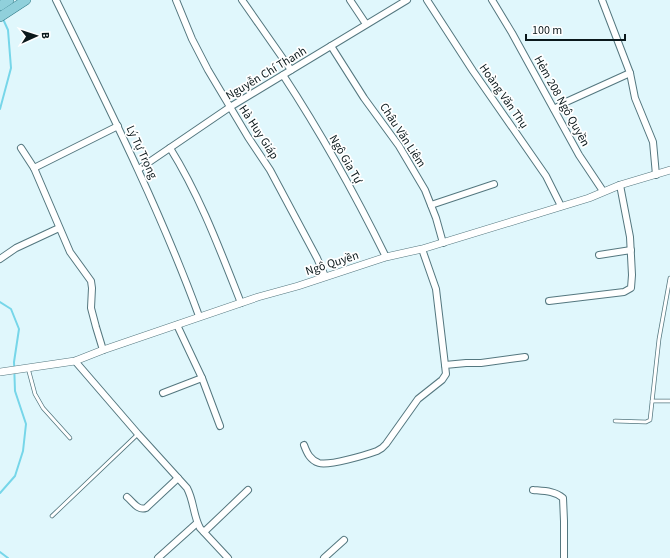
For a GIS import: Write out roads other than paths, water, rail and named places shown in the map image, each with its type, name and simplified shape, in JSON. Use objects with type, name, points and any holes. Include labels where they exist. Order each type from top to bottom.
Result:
[{"type":"main road","points":[[0,17],[26,0]]},
{"type":"street","name":"Lý Tự Trọng","points":[[56,0],[139,169],[184,276],[199,316]]},
{"type":"street","name":"Hà Huy Giáp","points":[[176,0],[195,45],[208,70],[273,175],[325,276]]},
{"type":"street","points":[[242,0],[291,70]]},
{"type":"street","points":[[350,0],[366,24]]},
{"type":"street","name":"Nguyễn Chí Thanh","points":[[139,169],[230,107],[407,0]]},
{"type":"street","name":"Hoàng Văn Thụ","points":[[427,0],[473,71],[546,176],[561,206]]},
{"type":"street","name":"Hẻm 208 Ngô Quyền","points":[[492,0],[579,155],[603,191]]},
{"type":"street","points":[[602,0],[630,73],[635,98],[652,142],[656,174]]},
{"type":"street","name":"Châu Văn Liêm","points":[[331,46],[364,98],[399,146],[425,190],[442,243]]},
{"type":"street","points":[[554,109],[572,99],[630,73]]},
{"type":"street","name":"Ngô Gia Tự","points":[[283,75],[308,115],[367,218],[386,256]]},
{"type":"street","points":[[34,168],[118,126]]},
{"type":"street","points":[[21,148],[34,168],[70,252],[91,281],[91,308],[103,350]]},
{"type":"street","points":[[170,148],[181,165],[203,210],[241,303]]},
{"type":"street","name":"Ngô Quyền","points":[[3,372],[75,361],[199,316],[280,292],[386,256],[422,249],[589,198],[620,185],[670,170]]},
{"type":"street","points":[[431,205],[494,184]]},
{"type":"street","points":[[550,301],[628,290],[632,285],[630,237],[620,185]]},
{"type":"street","points":[[0,259],[16,248],[59,228]]},
{"type":"street","points":[[304,445],[308,455],[320,464],[345,460],[377,451],[386,444],[418,400],[429,389],[442,380],[446,374],[436,289],[422,249]]},
{"type":"street","points":[[599,255],[631,250]]},
{"type":"street","points":[[177,325],[202,378],[220,426]]},
{"type":"street","points":[[446,365],[525,358]]},
{"type":"street","points":[[75,361],[178,478],[191,495],[197,522],[204,532],[228,558]]},
{"type":"street","points":[[163,393],[202,378]]},
{"type":"street","points":[[127,497],[139,508],[146,508],[178,478]]},
{"type":"street","points":[[204,532],[248,490]]},
{"type":"street","points":[[533,490],[556,493],[563,498],[564,558]]},
{"type":"street","points":[[158,558],[197,522]]},
{"type":"street","points":[[324,558],[344,540]]},
{"type":"lane","points":[[615,421],[649,421],[659,339],[670,278]]},
{"type":"lane","points":[[28,368],[35,394],[43,408],[70,438]]},
{"type":"lane","points":[[652,401],[670,400]]},
{"type":"lane","points":[[52,516],[138,434]]},
{"type":"waterway","points":[[0,109],[11,68],[8,30],[3,19]]},
{"type":"waterway","points":[[0,302],[11,309],[19,329],[14,362],[15,391],[26,424],[23,451],[15,476],[0,493]]},
{"type":"waterway","points":[[0,552],[8,558]]}]
